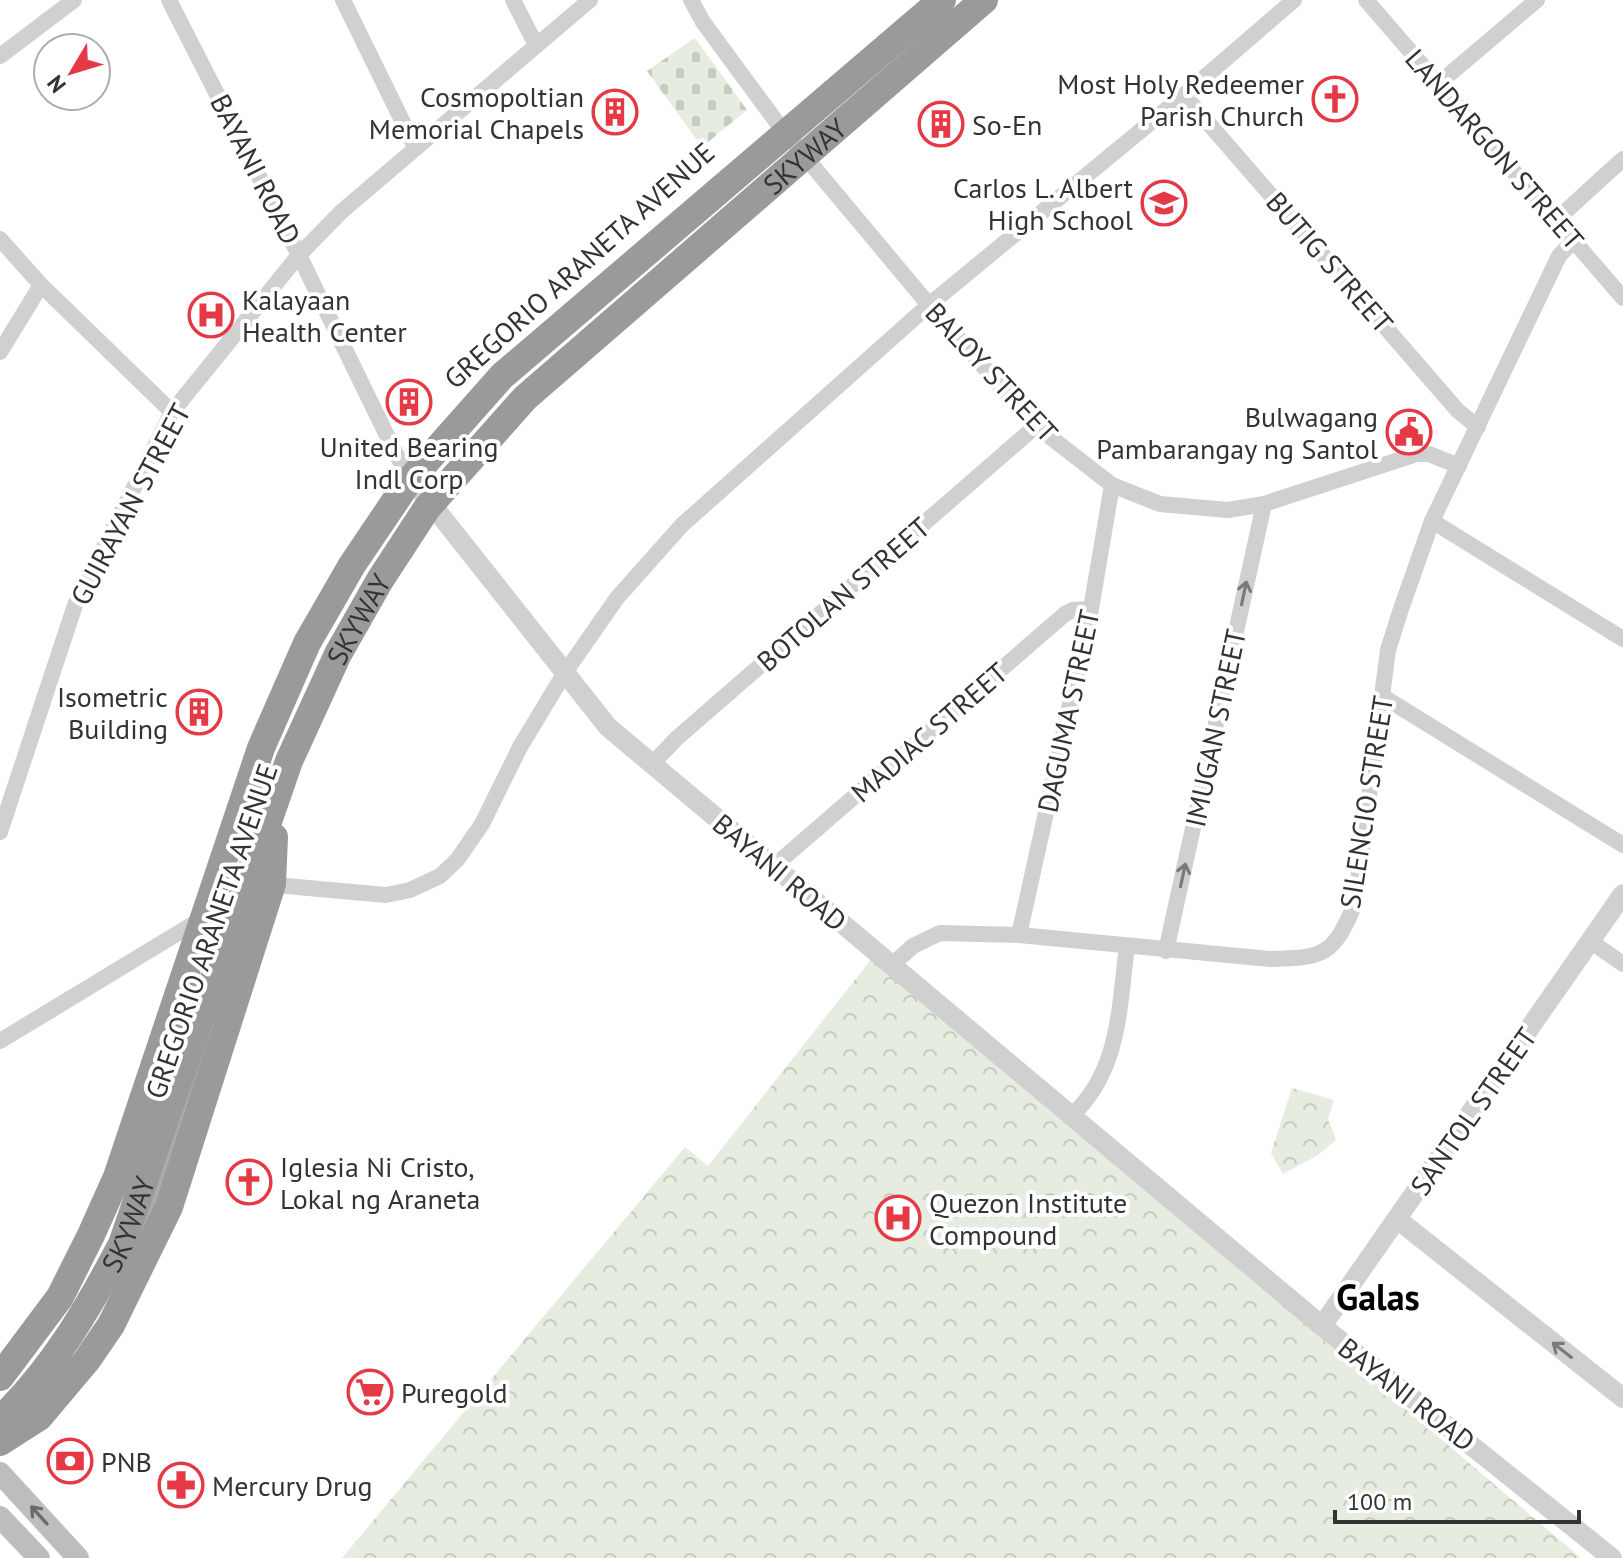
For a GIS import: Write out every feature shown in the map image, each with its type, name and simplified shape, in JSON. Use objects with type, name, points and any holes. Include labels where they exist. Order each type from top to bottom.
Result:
[{"type":"highway","points":[[850,79],[930,0]]},
{"type":"highway","name":"SKYWAY","points":[[0,1377],[60,1297],[117,1177],[261,748],[307,643],[352,565],[408,482],[502,376],[942,0]]},
{"type":"highway","name":"SKYWAY","points":[[0,1420],[19,1402],[87,1312],[122,1244],[289,761],[338,654],[380,580],[427,508],[525,398],[984,0]]},
{"type":"highway","points":[[0,1440],[39,1417],[87,1360],[111,1325],[169,1207],[263,893],[274,837]]},
{"type":"main road","name":"GREGORIO ARANETA AVENUE","points":[[0,1363],[26,1332],[84,1233],[107,1180],[252,748],[302,642],[346,565],[407,473],[497,375],[930,0]]},
{"type":"main road","name":"GREGORIO ARANETA AVENUE","points":[[274,837],[300,764],[348,660],[433,509],[528,404],[993,0]]},
{"type":"main road","points":[[0,1473],[78,1558]]},
{"type":"main road","points":[[0,1517],[39,1558]]},
{"type":"street","points":[[0,56],[74,0]]},
{"type":"street","name":"BAYANI ROAD","points":[[169,0],[407,473],[608,727],[1322,1326],[1612,1558]]},
{"type":"street","points":[[343,0],[415,147]]},
{"type":"street","points":[[513,0],[536,45]]},
{"type":"street","name":"GUIRAYAN STREET","points":[[0,832],[75,605],[172,412],[299,255],[341,212],[590,0]]},
{"type":"street","name":"BALOY STREET","points":[[691,0],[703,22],[781,128],[929,305],[1036,426],[1112,485],[1160,504],[1228,510],[1264,504],[1417,454],[1429,454],[1459,466]]},
{"type":"street","points":[[263,893],[386,895],[410,890],[440,876],[457,860],[482,824],[520,747],[564,674],[617,598],[682,525],[929,305],[1294,0]]},
{"type":"street","name":"LANDARGON STREET","points":[[1366,0],[1623,298]]},
{"type":"street","points":[[1438,84],[1537,0]]},
{"type":"street","name":"BUTIG STREET","points":[[1184,95],[1458,411],[1478,427]]},
{"type":"street","points":[[1556,220],[1623,159]]},
{"type":"street","points":[[0,239],[41,285],[172,412]]},
{"type":"street","name":"SILENCIO STREET","points":[[892,965],[913,946],[940,933],[1019,935],[1270,959],[1305,958],[1320,953],[1342,935],[1355,904],[1388,650],[1432,521],[1559,256],[1574,240]]},
{"type":"street","points":[[0,352],[41,285]]},
{"type":"street","name":"BOTOLAN STREET","points":[[651,765],[677,738],[1036,426]]},
{"type":"street","name":"DAGUMA STREET","points":[[1019,935],[1091,609],[1112,485]]},
{"type":"street","name":"IMUGAN STREET","points":[[1166,951],[1264,504]]},
{"type":"street","points":[[1432,521],[1623,639]]},
{"type":"street","name":"MADIAC STREET","points":[[773,867],[1065,614],[1073,610],[1091,609]]},
{"type":"street","points":[[1382,696],[1623,845]]},
{"type":"street","name":"SANTOL STREET","points":[[1322,1326],[1623,894]]},
{"type":"street","points":[[0,1041],[193,924]]},
{"type":"street","points":[[1590,941],[1623,964]]},
{"type":"street","points":[[1071,1116],[1098,1085],[1110,1060],[1127,946]]},
{"type":"street","points":[[1397,1219],[1623,1398]]},
{"type":"green space","points":[[695,38],[747,110],[702,147],[647,71]]},
{"type":"green space","name":"Quezon Institute Compound","points":[[873,957],[1581,1558],[342,1558],[685,1147],[708,1166]]},
{"type":"green space","points":[[1292,1088],[1334,1100],[1328,1119],[1336,1140],[1318,1155],[1283,1174],[1271,1153]]},
{"type":"place","name":"Most Holy Redeemer Parish Church","points":[[1335,99]]},
{"type":"place","name":"Cosmopoltian Memorial Chapels","points":[[615,112]]},
{"type":"place","name":"So-En","points":[[941,124]]},
{"type":"place","name":"Carlos L. Albert High School","points":[[1164,203]]},
{"type":"place","name":"Kalayaan Health Center","points":[[211,315]]},
{"type":"place","name":"United Bearing Indl Corp","points":[[409,402]]},
{"type":"place","name":"Bulwagang Pambarangay ng Santol","points":[[1409,432]]},
{"type":"place","name":"Isometric Building","points":[[199,712]]},
{"type":"place","name":"Iglesia Ni Cristo, Lokal ng Araneta","points":[[249,1182]]},
{"type":"place","name":"Quezon Institute Compound","points":[[898,1218]]},
{"type":"place","name":"Puregold","points":[[370,1392]]},
{"type":"place","name":"PNB","points":[[70,1461]]},
{"type":"place","name":"Mercury Drug","points":[[181,1485]]},
{"type":"district","name":"Galas","points":[[1378,1296]]}]
